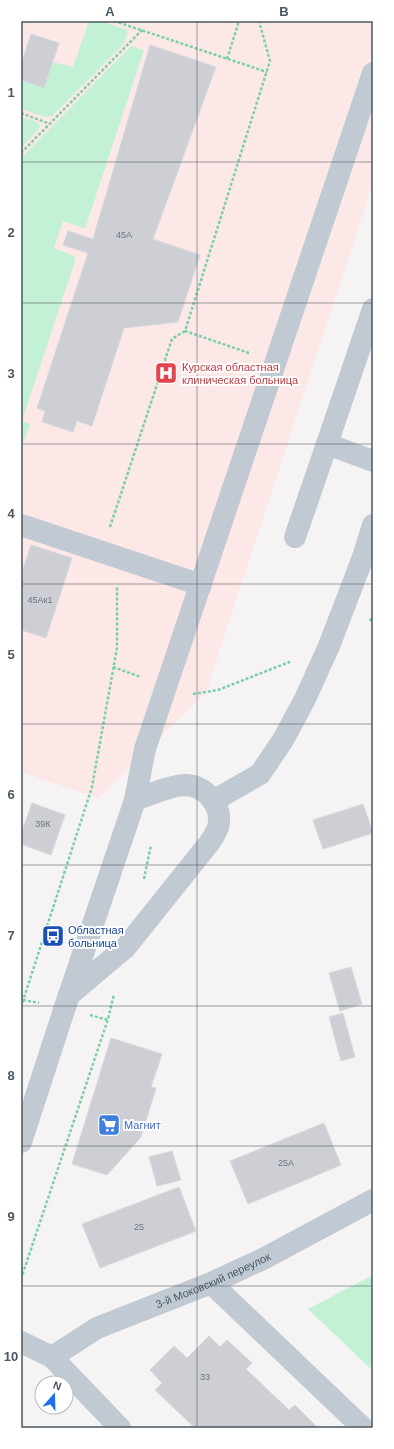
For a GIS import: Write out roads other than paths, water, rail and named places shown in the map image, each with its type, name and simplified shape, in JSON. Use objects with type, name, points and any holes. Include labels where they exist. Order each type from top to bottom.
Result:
[{"type":"street","points":[[21,1142],[66,1003],[135,800],[145,749],[373,73]]},
{"type":"street","points":[[295,537],[373,309]]},
{"type":"street","points":[[327,444],[373,461]]},
{"type":"street","points":[[21,525],[200,585]]},
{"type":"street","points":[[214,801],[260,774],[283,740],[305,699],[367,559],[373,525]]},
{"type":"street","points":[[66,1003],[126,947],[216,833],[219,822],[218,811],[214,801],[206,793],[196,787],[185,785],[135,800]]},
{"type":"street","name":"3-й Моковский переулок","points":[[52,1356],[97,1328],[211,1284],[263,1259],[373,1200]]},
{"type":"street","points":[[211,1284],[363,1428]]},
{"type":"street","points":[[21,1342],[52,1356],[120,1428]]},
{"type":"place","name":"Курская областная клиническая больница","points":[[166,373]]},
{"type":"place","name":"Областная больница","points":[[53,936]]},
{"type":"place","name":"Магнит","points":[[109,1125]]}]
